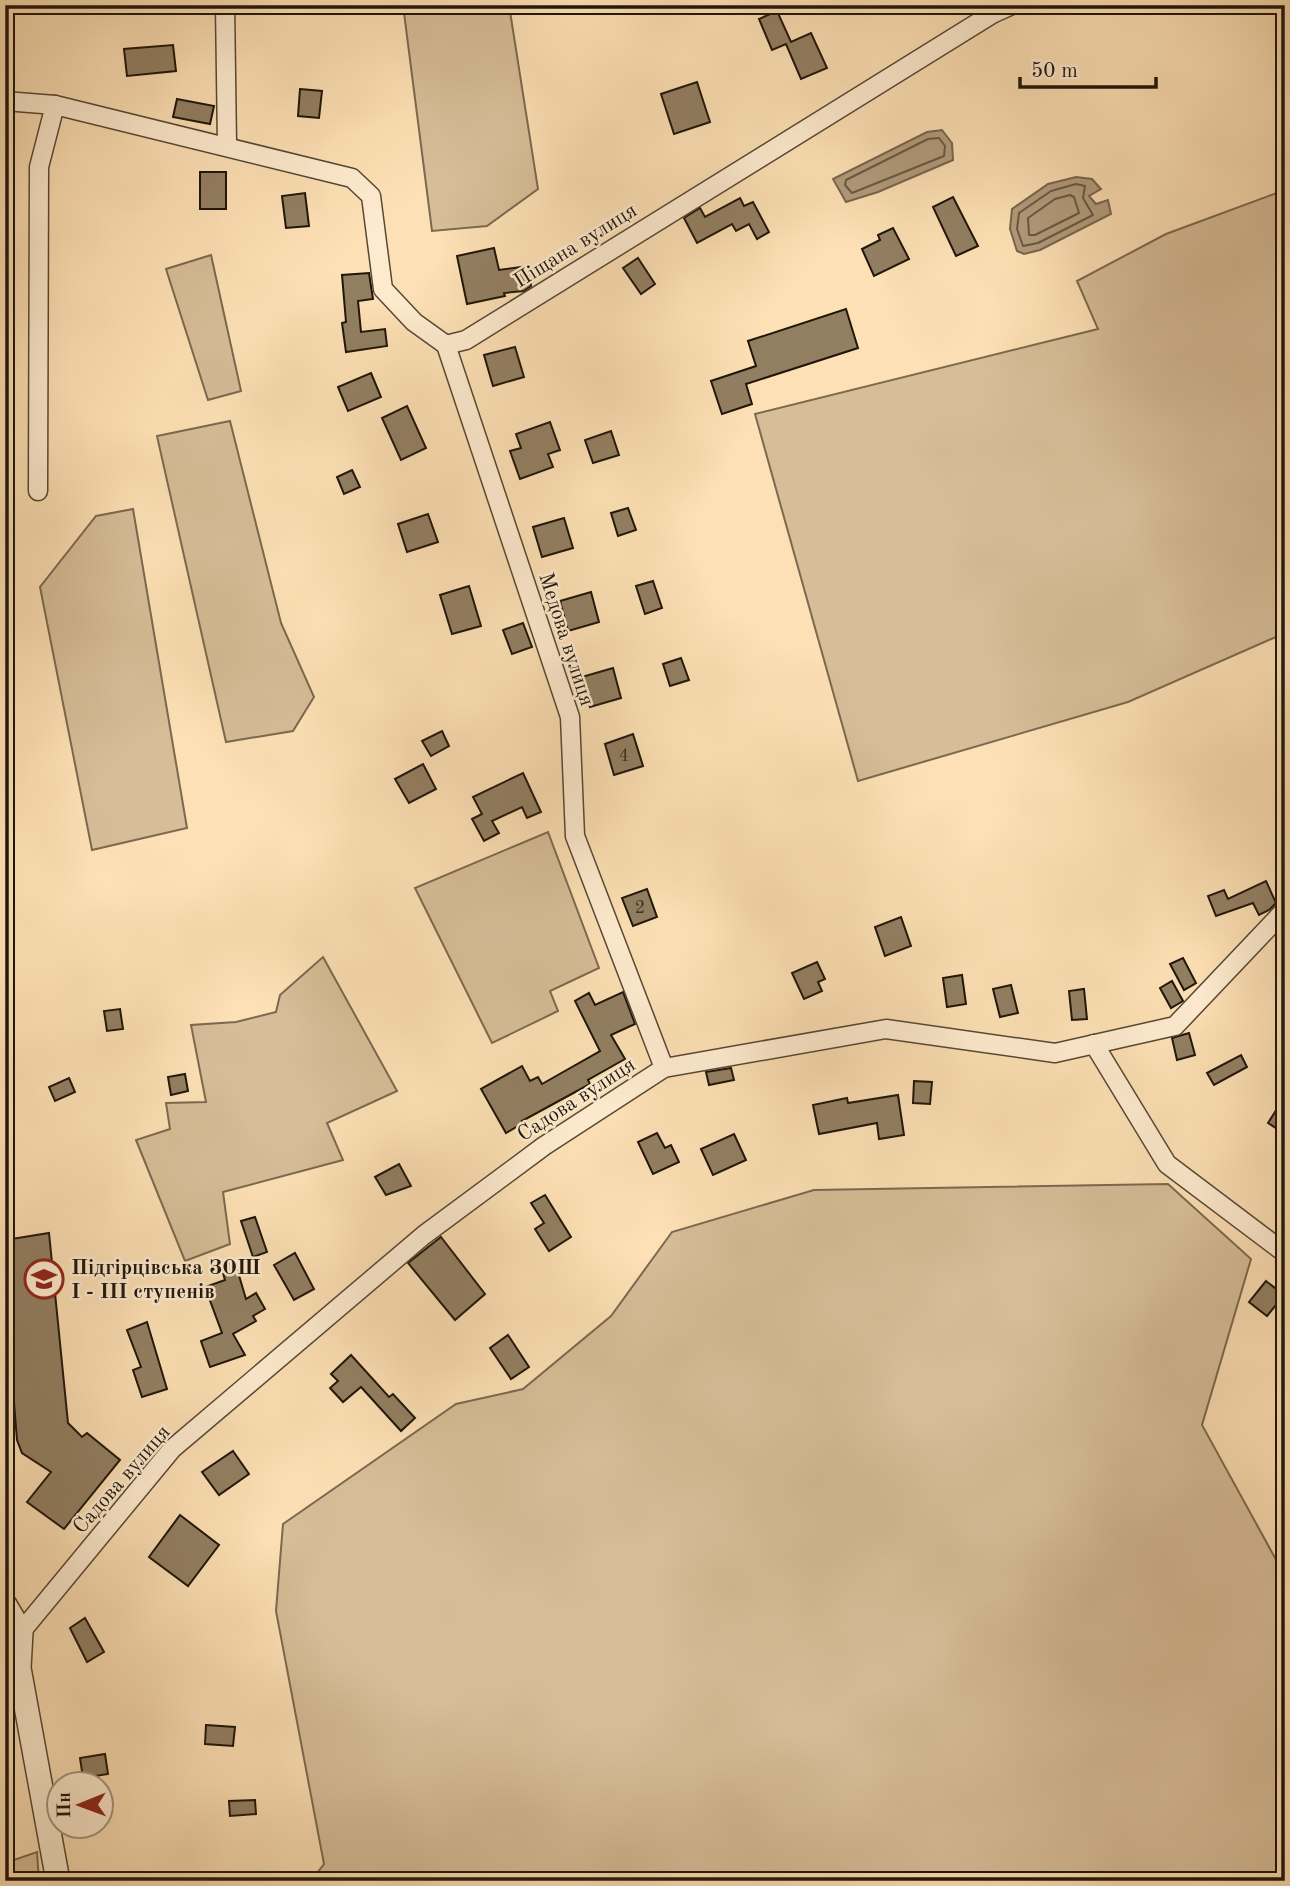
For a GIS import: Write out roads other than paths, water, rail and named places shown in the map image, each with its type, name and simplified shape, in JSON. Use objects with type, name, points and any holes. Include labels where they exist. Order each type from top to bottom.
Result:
[{"type":"street","points":[[225,5],[227,145]]},
{"type":"street","name":"Піщана вулиця","points":[[446,345],[466,340],[992,13],[1012,5]]},
{"type":"street","points":[[5,101],[55,105],[227,145],[352,178],[371,196],[383,289],[414,322],[446,345]]},
{"type":"street","points":[[38,491],[38,167],[55,105]]},
{"type":"street","name":"Медова вулиця","points":[[446,345],[570,717],[575,836],[664,1068]]},
{"type":"street","name":"Садова вулиця","points":[[21,1632],[172,1449],[424,1235],[544,1146],[664,1068],[886,1029],[1055,1053],[1175,1026],[1285,910]]},
{"type":"street","points":[[1094,1045],[1167,1164],[1285,1253]]},
{"type":"street","points":[[5,1605],[21,1632],[12,1668],[58,1881]]},
{"type":"water","points":[[942,130],[952,143],[953,160],[878,192],[846,202],[833,179],[927,132]]},
{"type":"water","points":[[1076,177],[1092,179],[1101,189],[1089,196],[1096,204],[1108,200],[1111,214],[1040,250],[1024,254],[1017,251],[1010,229],[1012,209],[1048,184]]},
{"type":"waterway","points":[[5,728],[8,412]]},
{"type":"place","name":"Підгірцівська ЗОШ І - ІІІ ступенів","points":[[44,1279]]}]
